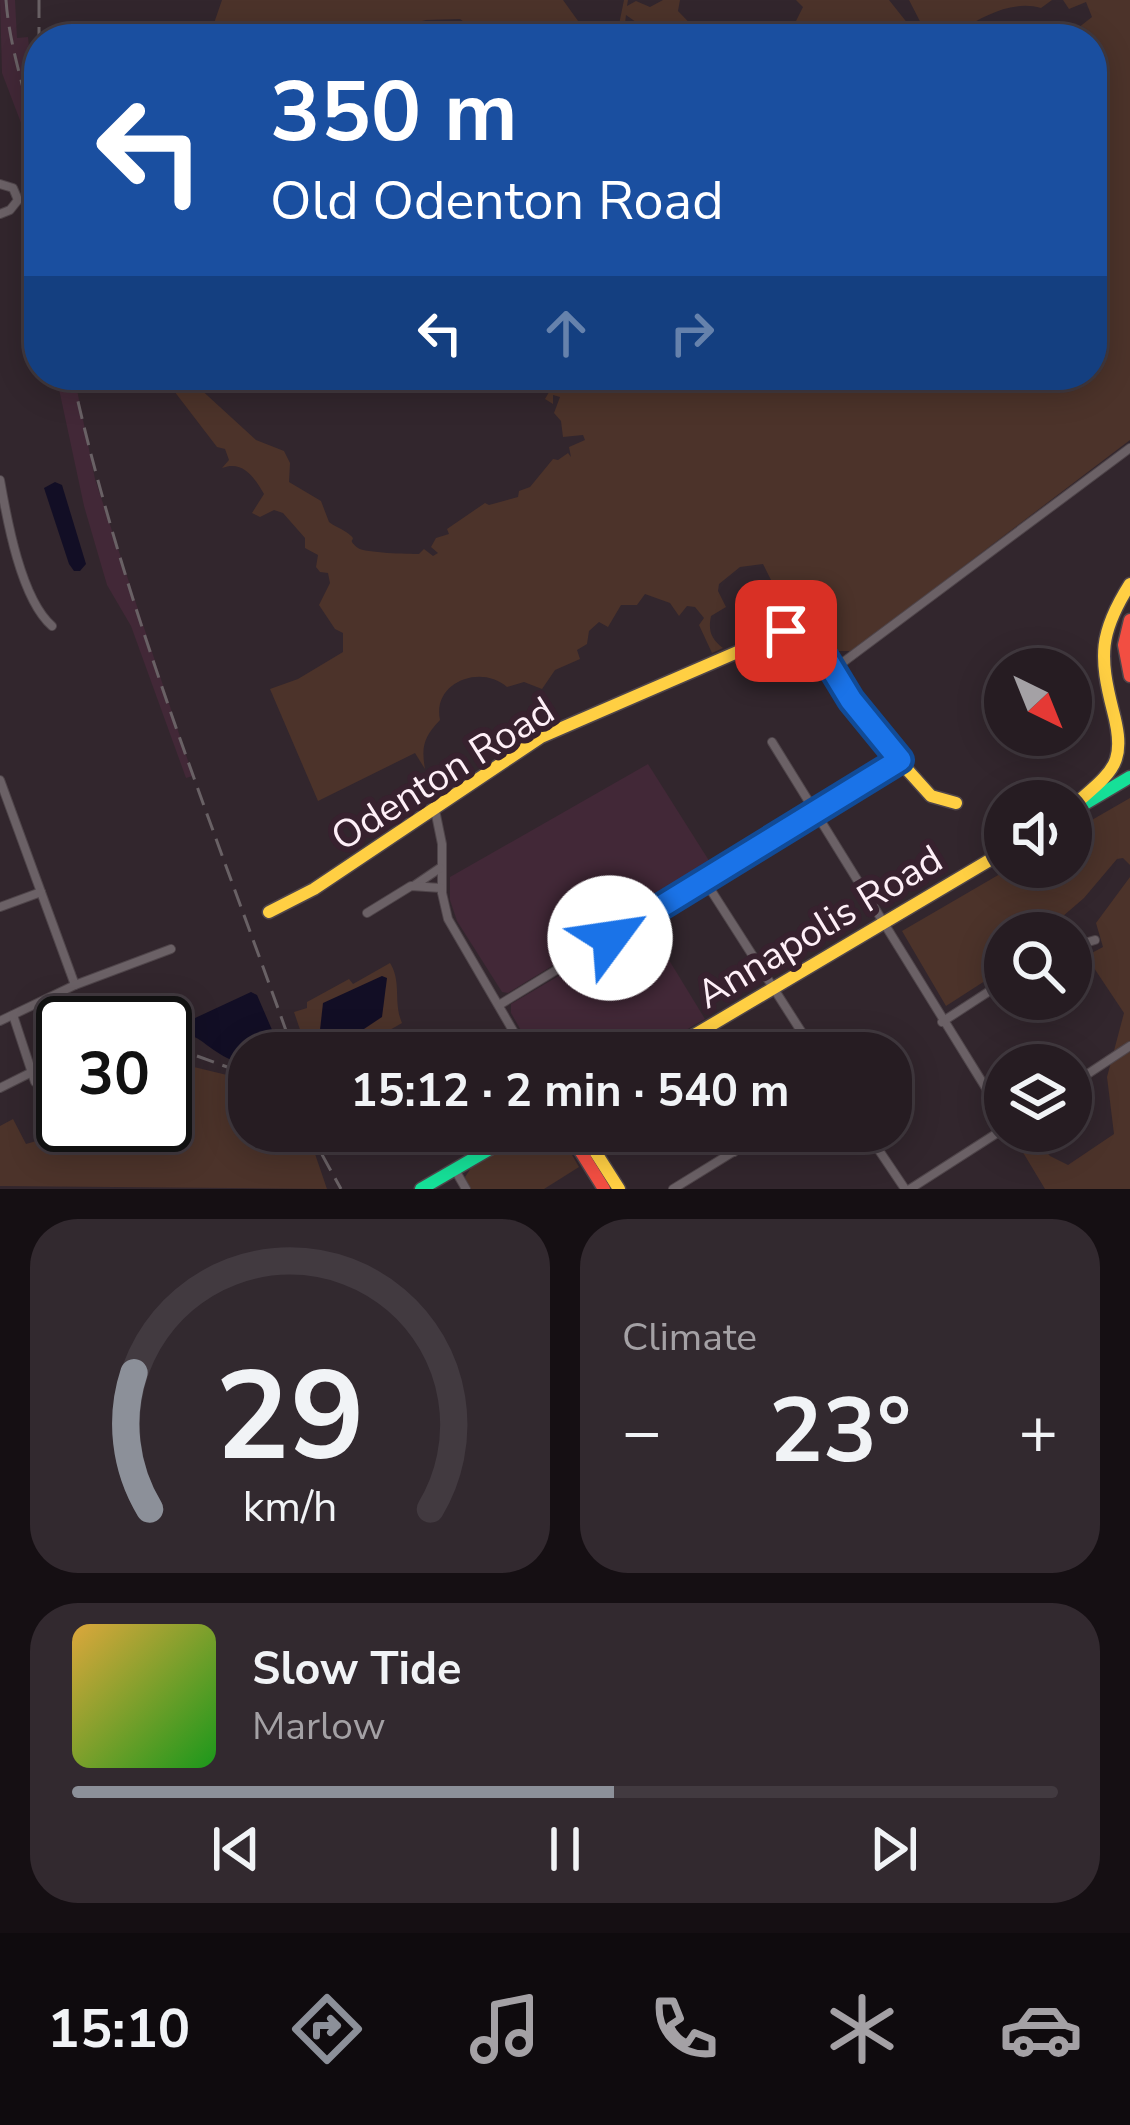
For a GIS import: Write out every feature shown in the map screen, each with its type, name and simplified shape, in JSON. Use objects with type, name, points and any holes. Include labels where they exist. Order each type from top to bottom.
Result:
[{"type":"main road","points":[[1092,788],[1121,749],[1123,716],[1109,676],[1106,632],[1130,584]]},
{"type":"main road","points":[[1130,620],[1124,645],[1130,676]]},
{"type":"main road","name":"Odenton Road","points":[[269,912],[314,889],[542,737],[786,631],[801,630],[812,636],[851,700],[931,796],[956,803]]},
{"type":"main road","points":[[1109,676],[1130,715]]},
{"type":"main road","points":[[1092,798],[1130,777]]},
{"type":"main road","name":"Annapolis Road","points":[[701,1032],[984,864]]},
{"type":"main road","points":[[421,1189],[485,1152]]},
{"type":"main road","points":[[581,1152],[604,1189]]},
{"type":"main road","points":[[595,1152],[619,1189]]},
{"type":"street","points":[[0,184],[10,185],[17,200],[0,214]]},
{"type":"street","points":[[834,669],[1130,448]]},
{"type":"street","points":[[0,480],[5,531],[37,608],[52,626]]},
{"type":"street","points":[[772,742],[984,1090]]},
{"type":"street","points":[[499,1005],[900,760]]},
{"type":"street","points":[[0,780],[75,985]]},
{"type":"street","points":[[435,810],[445,910]]},
{"type":"street","points":[[368,913],[420,885],[442,867]]},
{"type":"street","points":[[705,880],[801,1032]]},
{"type":"street","points":[[420,885],[441,888]]},
{"type":"street","points":[[420,885],[445,910],[514,1032]]},
{"type":"street","points":[[0,907],[41,892]]},
{"type":"street","points":[[0,1021],[75,985],[171,949]]},
{"type":"street","points":[[942,1022],[984,995]]},
{"type":"street","points":[[0,1088],[34,1077],[13,1015]]},
{"type":"street","points":[[1092,1070],[1130,1046]]},
{"type":"street","points":[[881,1152],[907,1189],[984,1138]]},
{"type":"street","points":[[673,1189],[732,1152]]},
{"type":"street","points":[[454,1170],[466,1189]]},
{"type":"shaded area","points":[[0,0],[15,0],[17,38],[24,37],[24,131],[2,73]]},
{"type":"shaded area","points":[[222,0],[563,0],[580,24],[467,24],[460,19],[411,24],[214,24]]},
{"type":"shaded area","points":[[624,0],[627,6],[636,1],[650,7],[663,0],[680,0],[678,11],[691,24],[639,24],[626,15],[625,24],[619,24]]},
{"type":"shaded area","points":[[796,0],[889,0],[908,24],[794,24],[803,7]]},
{"type":"shaded area","points":[[909,0],[1052,0],[1041,8],[1010,7],[972,24],[921,24]]},
{"type":"shaded area","points":[[1063,0],[1130,0],[1130,440],[852,651],[832,651],[801,618],[803,611],[771,580],[763,564],[740,567],[719,584],[726,607],[711,616],[711,634],[723,648],[712,653],[699,625],[704,618],[695,607],[687,606],[679,616],[670,603],[645,594],[637,605],[621,605],[608,627],[599,622],[589,631],[587,644],[577,650],[580,659],[555,670],[542,689],[524,682],[507,687],[484,677],[451,687],[443,696],[440,720],[425,742],[425,769],[415,753],[318,801],[270,689],[298,679],[343,652],[343,633],[319,605],[330,583],[328,573],[316,567],[318,555],[305,548],[305,538],[283,513],[274,510],[260,517],[252,513],[264,494],[242,468],[222,468],[229,460],[225,449],[217,447],[173,390],[201,390],[256,440],[284,451],[290,463],[289,482],[321,501],[329,522],[350,535],[358,548],[414,554],[424,549],[433,556],[438,553],[431,547],[436,538],[449,534],[447,529],[485,503],[518,497],[553,459],[568,453],[571,457],[569,447],[585,440],[583,435],[563,437],[561,421],[554,413],[560,397],[553,395],[553,404],[545,399],[550,390],[1107,390],[1107,24],[1083,24],[1092,17],[1086,2],[1069,9]]},
{"type":"shaded area","points":[[59,390],[77,390],[95,479],[193,776],[186,778],[131,626],[107,585]]},
{"type":"shaded area","points":[[55,482],[62,485],[86,564],[80,571],[69,564],[44,488]]},
{"type":"shaded area","points":[[648,764],[713,867],[508,993],[502,992],[457,921],[450,900],[450,877]]},
{"type":"shaded area","points":[[1130,798],[1130,865],[1117,859],[1084,898],[1068,912],[984,912],[984,982],[946,1006],[902,931],[984,883],[984,888],[1092,888],[1092,820]]},
{"type":"shaded area","points":[[1130,877],[1130,1189],[1045,1189],[1023,1152],[1046,1152],[1068,1165],[1114,1134],[1107,1077],[1124,1013],[1092,965],[1092,953],[1103,947],[1096,923]]},
{"type":"shaded area","points":[[647,924],[705,1019],[682,1032],[522,1032],[511,1004]]},
{"type":"shaded area","points":[[390,963],[402,1023],[386,1032],[301,1032],[294,1012],[349,979],[353,984]]},
{"type":"shaded area","points":[[382,976],[387,978],[382,1017],[360,1032],[322,1032],[323,1003]]},
{"type":"shaded area","points":[[251,992],[257,995],[273,1032],[228,1032],[228,1058],[192,1037],[192,1019]]},
{"type":"shaded area","points":[[192,1067],[228,1076],[228,1152],[314,1152],[327,1189],[0,1186],[0,1126],[13,1119],[26,1144],[36,1141],[36,1152],[192,1152]]},
{"type":"shaded area","points":[[498,1152],[570,1152],[579,1167],[544,1189],[469,1189],[465,1177]]},
{"type":"railway","points":[[6,0],[24,93]]},
{"type":"railway","points":[[39,0],[39,24]]},
{"type":"railway","points":[[76,390],[144,633],[286,1032]]},
{"type":"railway","points":[[197,1056],[228,1067]]},
{"type":"railway","points":[[321,1152],[341,1189]]},
{"type":"traffic: fast","points":[[1092,799],[1130,777]]},
{"type":"traffic: fast","points":[[421,1189],[485,1152]]},
{"type":"traffic: slow","points":[[1092,789],[1116,759],[1118,735],[1105,675],[1105,645],[1112,617],[1130,584]]},
{"type":"traffic: slow","points":[[269,912],[314,889],[541,737],[786,631],[801,630],[812,636],[851,700],[903,765],[931,796],[956,803]]},
{"type":"traffic: slow","points":[[699,1032],[984,863]]},
{"type":"traffic: slow","points":[[595,1152],[619,1189]]},
{"type":"traffic: jam","points":[[1130,620],[1124,645],[1130,676]]},
{"type":"traffic: jam","points":[[581,1152],[604,1189]]},
{"type":"route","points":[[610,938],[900,760],[851,700],[812,636],[801,630],[786,631]]}]
